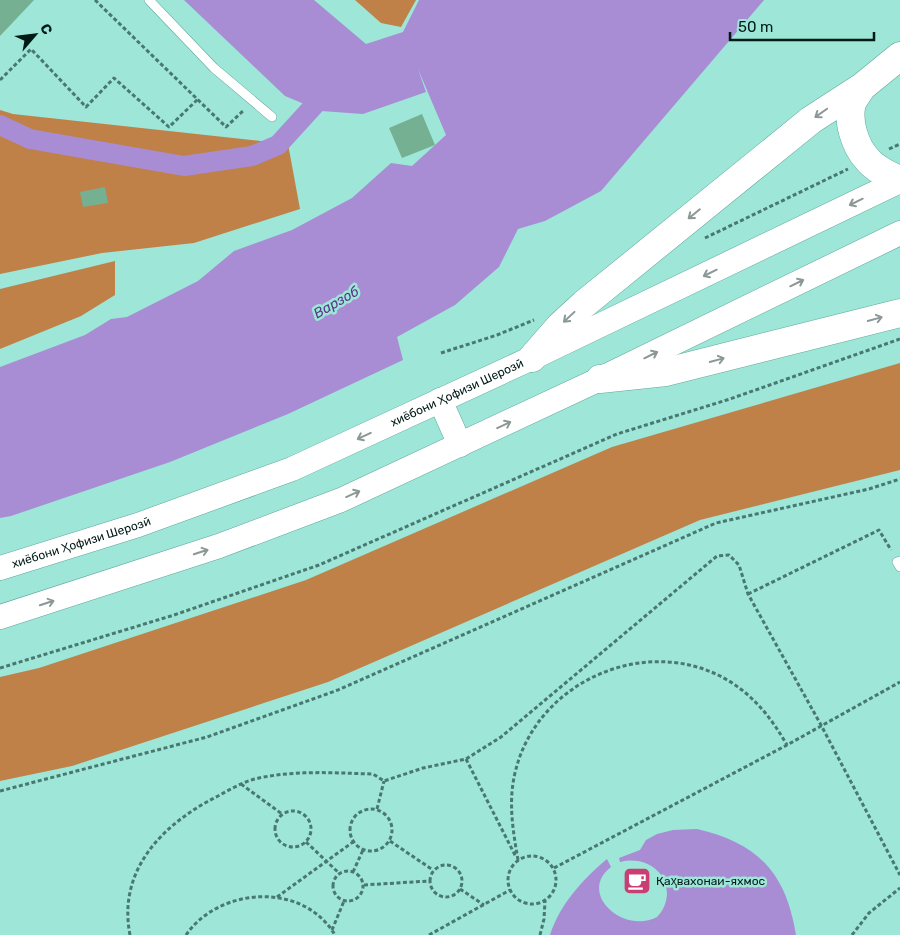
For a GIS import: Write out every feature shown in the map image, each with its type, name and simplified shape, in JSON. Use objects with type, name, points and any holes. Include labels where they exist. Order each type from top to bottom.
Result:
[{"type":"highway","points":[[532,358],[560,326],[606,285],[811,120],[862,87],[900,56]]},
{"type":"highway","points":[[862,87],[852,102],[850,114],[852,128],[860,149],[876,168],[900,181]]},
{"type":"highway","points":[[600,379],[666,372],[900,313]]},
{"type":"main road","name":"хиёбони Ҳофизи Шерозӣ","points":[[0,568],[121,531],[315,458],[532,358],[900,181]]},
{"type":"main road","points":[[0,617],[255,534],[341,500],[600,379],[900,233]]},
{"type":"main road","points":[[440,400],[460,445]]},
{"type":"lane","points":[[149,0],[214,68],[272,117]]},
{"type":"path","points":[[95,0],[226,127],[253,101]]},
{"type":"path","points":[[0,80],[31,49],[86,107],[114,78],[169,127],[198,99]]},
{"type":"path","points":[[441,353],[497,336],[536,318]]},
{"type":"path","points":[[0,668],[174,615],[319,565],[616,434],[730,399],[900,339]]},
{"type":"path","points":[[0,791],[207,737],[338,690],[716,522],[869,489],[900,479]]},
{"type":"path","points":[[748,594],[879,530],[899,563]]},
{"type":"path","points":[[130,935],[129,896],[134,876],[150,849],[173,823],[193,808],[240,784],[285,773],[372,774],[384,781],[423,768],[466,759],[501,737],[717,556],[730,555],[739,565],[748,594],[821,725],[900,875]]},
{"type":"path","points":[[518,860],[511,802],[515,772],[525,744],[540,718],[561,697],[585,680],[606,671],[642,662],[672,662],[701,669],[728,681],[753,698],[773,720],[787,745]]},
{"type":"path","points":[[554,868],[787,745],[900,682]]},
{"type":"path","points":[[466,759],[518,860]]},
{"type":"path","points":[[377,809],[384,781]]},
{"type":"path","points":[[240,784],[282,814]]},
{"type":"path","points":[[370,808],[377,809],[388,816],[391,822],[393,828],[390,841],[378,850],[363,850],[353,842],[350,828],[356,814],[370,808]]},
{"type":"path","points":[[294,811],[305,815],[311,825],[311,831],[306,842],[294,847],[282,843],[275,832],[276,825],[282,814],[294,811]]},
{"type":"path","points":[[390,841],[433,870]]},
{"type":"path","points":[[306,842],[340,874]]},
{"type":"path","points":[[276,897],[353,842]]},
{"type":"path","points":[[353,872],[363,850]]},
{"type":"path","points":[[534,855],[542,857],[554,868],[557,877],[556,886],[552,895],[545,901],[537,904],[521,902],[510,890],[508,877],[510,870],[518,860],[534,855]]},
{"type":"path","points":[[444,865],[455,868],[461,878],[460,889],[450,896],[439,896],[431,887],[430,881],[433,870],[444,865]]},
{"type":"path","points":[[344,901],[334,891],[334,882],[340,874],[353,872],[360,877],[364,885]]},
{"type":"path","points":[[364,885],[430,881]]},
{"type":"path","points":[[344,901],[358,898],[364,885]]},
{"type":"path","points":[[852,935],[869,912],[900,888]]},
{"type":"path","points":[[460,889],[484,905]]},
{"type":"path","points":[[429,935],[510,890]]},
{"type":"path","points":[[186,935],[201,918],[224,904],[236,899],[256,896],[276,897],[297,904],[316,915],[335,935]]},
{"type":"path","points":[[332,930],[344,901]]},
{"type":"path","points":[[540,935],[544,919],[545,901]]},
{"type":"shaded area","points":[[355,0],[416,0],[401,27],[381,23]]},
{"type":"shaded area","points":[[0,110],[13,114],[288,144],[300,209],[194,243],[102,253],[0,274]]},
{"type":"shaded area","points":[[115,261],[115,295],[81,316],[0,349],[0,289]]},
{"type":"shaded area","points":[[900,363],[900,470],[700,520],[328,682],[72,766],[0,781],[0,677],[39,668],[306,580],[612,447]]},
{"type":"water","name":"Варзоб","points":[[184,0],[314,0],[366,44],[403,32],[419,0],[764,0],[601,191],[545,221],[518,229],[499,267],[455,305],[397,337],[403,360],[288,414],[170,462],[11,516],[0,518],[0,367],[85,335],[111,319],[127,317],[198,281],[234,251],[292,230],[352,198],[391,163],[412,166],[446,135],[418,69],[426,92],[363,114],[321,111],[285,96]]},
{"type":"water","points":[[697,829],[737,843],[752,852],[766,864],[785,894],[796,935],[550,935],[560,913],[573,893],[607,859],[611,867],[602,877],[599,888],[602,899],[608,908],[619,916],[631,920],[644,921],[657,917],[664,906],[667,896],[666,885],[662,877],[652,866],[637,861],[620,862],[619,858],[640,850],[646,840],[657,834],[673,830]]},
{"type":"building","points":[[0,0],[34,0],[0,36]]},
{"type":"building","points":[[422,114],[435,145],[402,158],[389,128]]},
{"type":"building","points":[[105,187],[108,203],[83,207],[80,192]]},
{"type":"waterway","points":[[0,125],[30,139],[184,166],[252,156],[278,145],[330,88]]},
{"type":"place","name":"Қаҳвахонаи-яхмос","points":[[637,881]]}]
